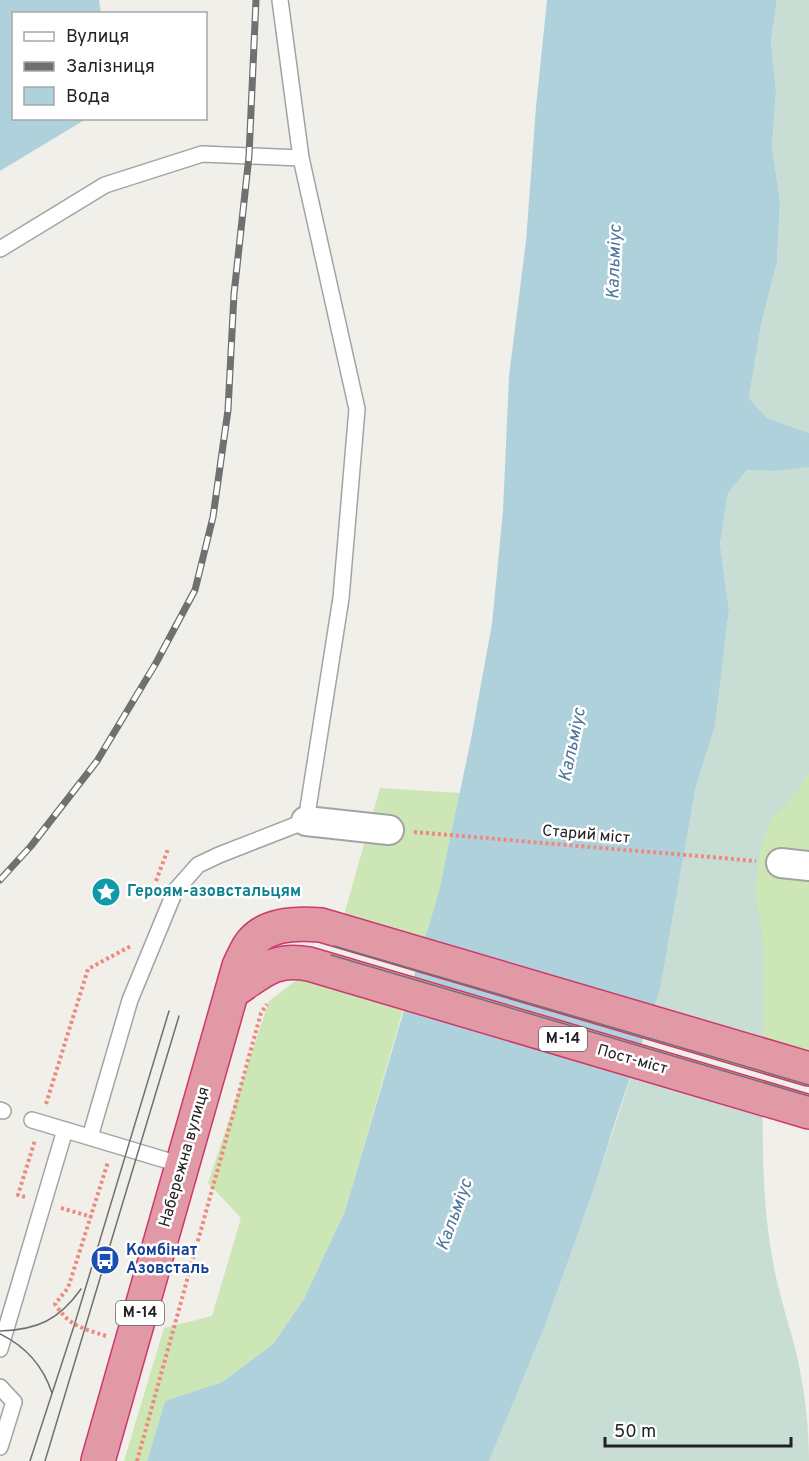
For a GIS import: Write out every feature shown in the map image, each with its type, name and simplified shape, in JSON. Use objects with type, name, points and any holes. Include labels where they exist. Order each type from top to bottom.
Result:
[{"type":"highway","name":"М-14","points":[[233,991],[239,966],[254,940],[273,928],[292,924],[313,924],[809,1070]]},
{"type":"highway","name":"Пост-міст","points":[[233,991],[271,966],[284,962],[302,963],[804,1111]]},
{"type":"highway","name":"Набережна вулиця","points":[[98,1461],[233,991]]},
{"type":"street","points":[[306,821],[389,830]]},
{"type":"street","points":[[781,863],[809,866]]},
{"type":"lane","points":[[90,1137],[130,1000],[175,891],[198,865],[306,821],[341,598],[357,409],[301,158],[280,0]]},
{"type":"lane","points":[[0,249],[105,185],[202,154],[301,158]]},
{"type":"lane","points":[[36,1121],[182,1165]]},
{"type":"lane","points":[[0,1349],[65,1130]]},
{"type":"lane","points":[[0,1387],[14,1402],[0,1446]]},
{"type":"path","name":"Старий міст","points":[[389,830],[781,863]]},
{"type":"path","points":[[153,892],[168,849]]},
{"type":"path","points":[[18,1195],[36,1121],[88,969],[134,945]]},
{"type":"path","points":[[137,1461],[261,1013]]},
{"type":"path","points":[[61,1313],[55,1304],[68,1288],[113,1144]]},
{"type":"green space","points":[[777,0],[809,0],[809,433],[767,418],[749,398],[761,325],[777,262],[780,201],[772,147],[776,92],[771,41]]},
{"type":"green space","points":[[809,467],[809,1060],[652,1013],[777,471]]},
{"type":"green space","points":[[809,467],[809,773],[798,790],[771,820],[761,845],[755,890],[763,942],[764,1046],[652,1013],[660,989],[696,786],[715,726],[729,610],[720,544],[728,493],[747,470],[777,471]]},
{"type":"green space","points":[[380,788],[460,793],[439,891],[423,946],[342,922]]},
{"type":"green space","points":[[306,973],[405,1003],[345,1211],[304,1299],[273,1344],[222,1382],[165,1401],[147,1461],[124,1461],[164,1328],[212,1316],[241,1218],[208,1183],[269,1001]]},
{"type":"green space","points":[[633,1070],[763,1108],[766,1214],[776,1277],[796,1351],[805,1398],[809,1461],[489,1461],[545,1326]]},
{"type":"water","points":[[0,0],[99,0],[101,12],[12,12],[12,120],[84,120],[0,171]]},
{"type":"water","name":"Кальміус","points":[[547,0],[777,0],[771,41],[776,92],[772,147],[780,201],[777,262],[761,325],[749,398],[767,418],[809,433],[809,467],[777,471],[747,470],[728,493],[720,544],[729,610],[715,726],[696,786],[660,989],[596,1183],[545,1326],[489,1461],[147,1461],[165,1401],[222,1382],[273,1344],[304,1299],[345,1211],[439,891],[492,624],[503,511],[509,376],[526,241]]},
{"type":"tram line","points":[[334,946],[809,1085]]},
{"type":"tram line","points":[[331,955],[809,1096]]},
{"type":"tram line","points":[[30,1461],[74,1326],[169,1011]]},
{"type":"tram line","points":[[45,1461],[179,1016]]},
{"type":"tram line","points":[[0,1331],[25,1328],[46,1321],[73,1300],[81,1289]]},
{"type":"tram line","points":[[0,1334],[17,1344],[32,1358],[44,1374],[52,1393]]},
{"type":"railway","points":[[0,880],[31,846],[97,761],[156,663],[195,590],[213,517],[228,410],[234,294],[249,156],[256,0]]},
{"type":"place","name":"Героям-азовстальцям","points":[[106,892]]},
{"type":"place","name":"Комбінат Азовсталь","points":[[105,1260]]}]
